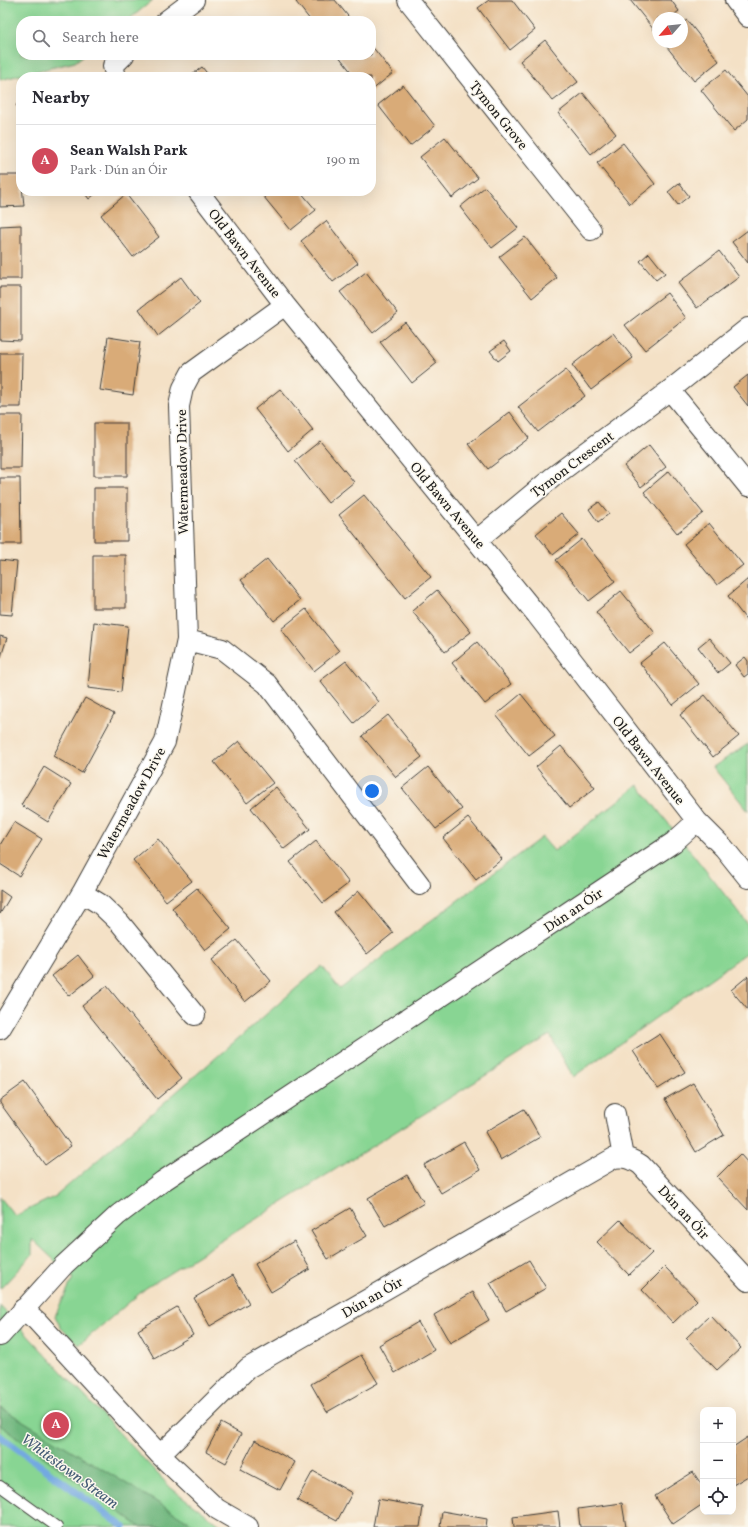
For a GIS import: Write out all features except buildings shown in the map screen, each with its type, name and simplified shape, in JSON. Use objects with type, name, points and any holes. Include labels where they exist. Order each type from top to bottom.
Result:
[{"type":"street","points":[[173,16],[194,0]]},
{"type":"street","name":"Tymon Grove","points":[[408,0],[591,230]]},
{"type":"street","points":[[735,0],[748,17]]},
{"type":"street","points":[[115,72],[113,66],[119,60]]},
{"type":"street","name":"Old Bawn Avenue","points":[[202,196],[285,304],[477,540],[697,821],[724,848],[748,878]]},
{"type":"street","name":"Watermeadow Drive","points":[[0,1029],[82,893],[165,742],[187,640],[179,406],[183,388],[191,373],[285,304]]},
{"type":"street","name":"Tymon Crescent","points":[[477,540],[553,477],[670,390],[748,328]]},
{"type":"street","points":[[670,390],[748,486]]},
{"type":"street","points":[[187,640],[222,649],[267,684],[420,884]]},
{"type":"street","name":"Dún an Óir","points":[[0,1336],[64,1265],[118,1215],[163,1181],[674,842],[697,821]]},
{"type":"street","points":[[82,893],[100,904],[120,923],[195,1015]]},
{"type":"street","points":[[615,1114],[623,1157]]},
{"type":"street","name":"Dún an Óir","points":[[160,1455],[248,1368],[614,1158],[623,1157],[632,1159],[641,1165],[748,1281]]},
{"type":"street","points":[[24,1309],[37,1321],[160,1455],[217,1509],[248,1527]]},
{"type":"lane","points":[[0,1486],[58,1527]]},
{"type":"green space","points":[[0,0],[153,0],[133,16],[16,16],[16,60],[78,60],[75,62],[33,72],[16,72],[16,76],[0,80]]},
{"type":"green space","points":[[748,744],[748,811],[713,767]]},
{"type":"green space","points":[[638,785],[748,924],[748,952],[573,1077],[550,1035],[146,1288],[79,1345],[61,1328],[55,1316],[73,1278],[32,1239],[32,1255],[0,1289],[0,1197],[15,1216],[56,1196],[322,966],[340,989],[542,837],[554,851]]},
{"type":"green space","points":[[0,1306],[171,1488],[223,1527],[0,1527]]},
{"type":"green space","points":[[0,1407],[198,1527],[140,1527],[0,1425]]},
{"type":"waterway","name":"Whitestown Stream","points":[[0,1436],[124,1527]]},
{"type":"place","name":"Sean Walsh Park","points":[[56,1425]]}]
